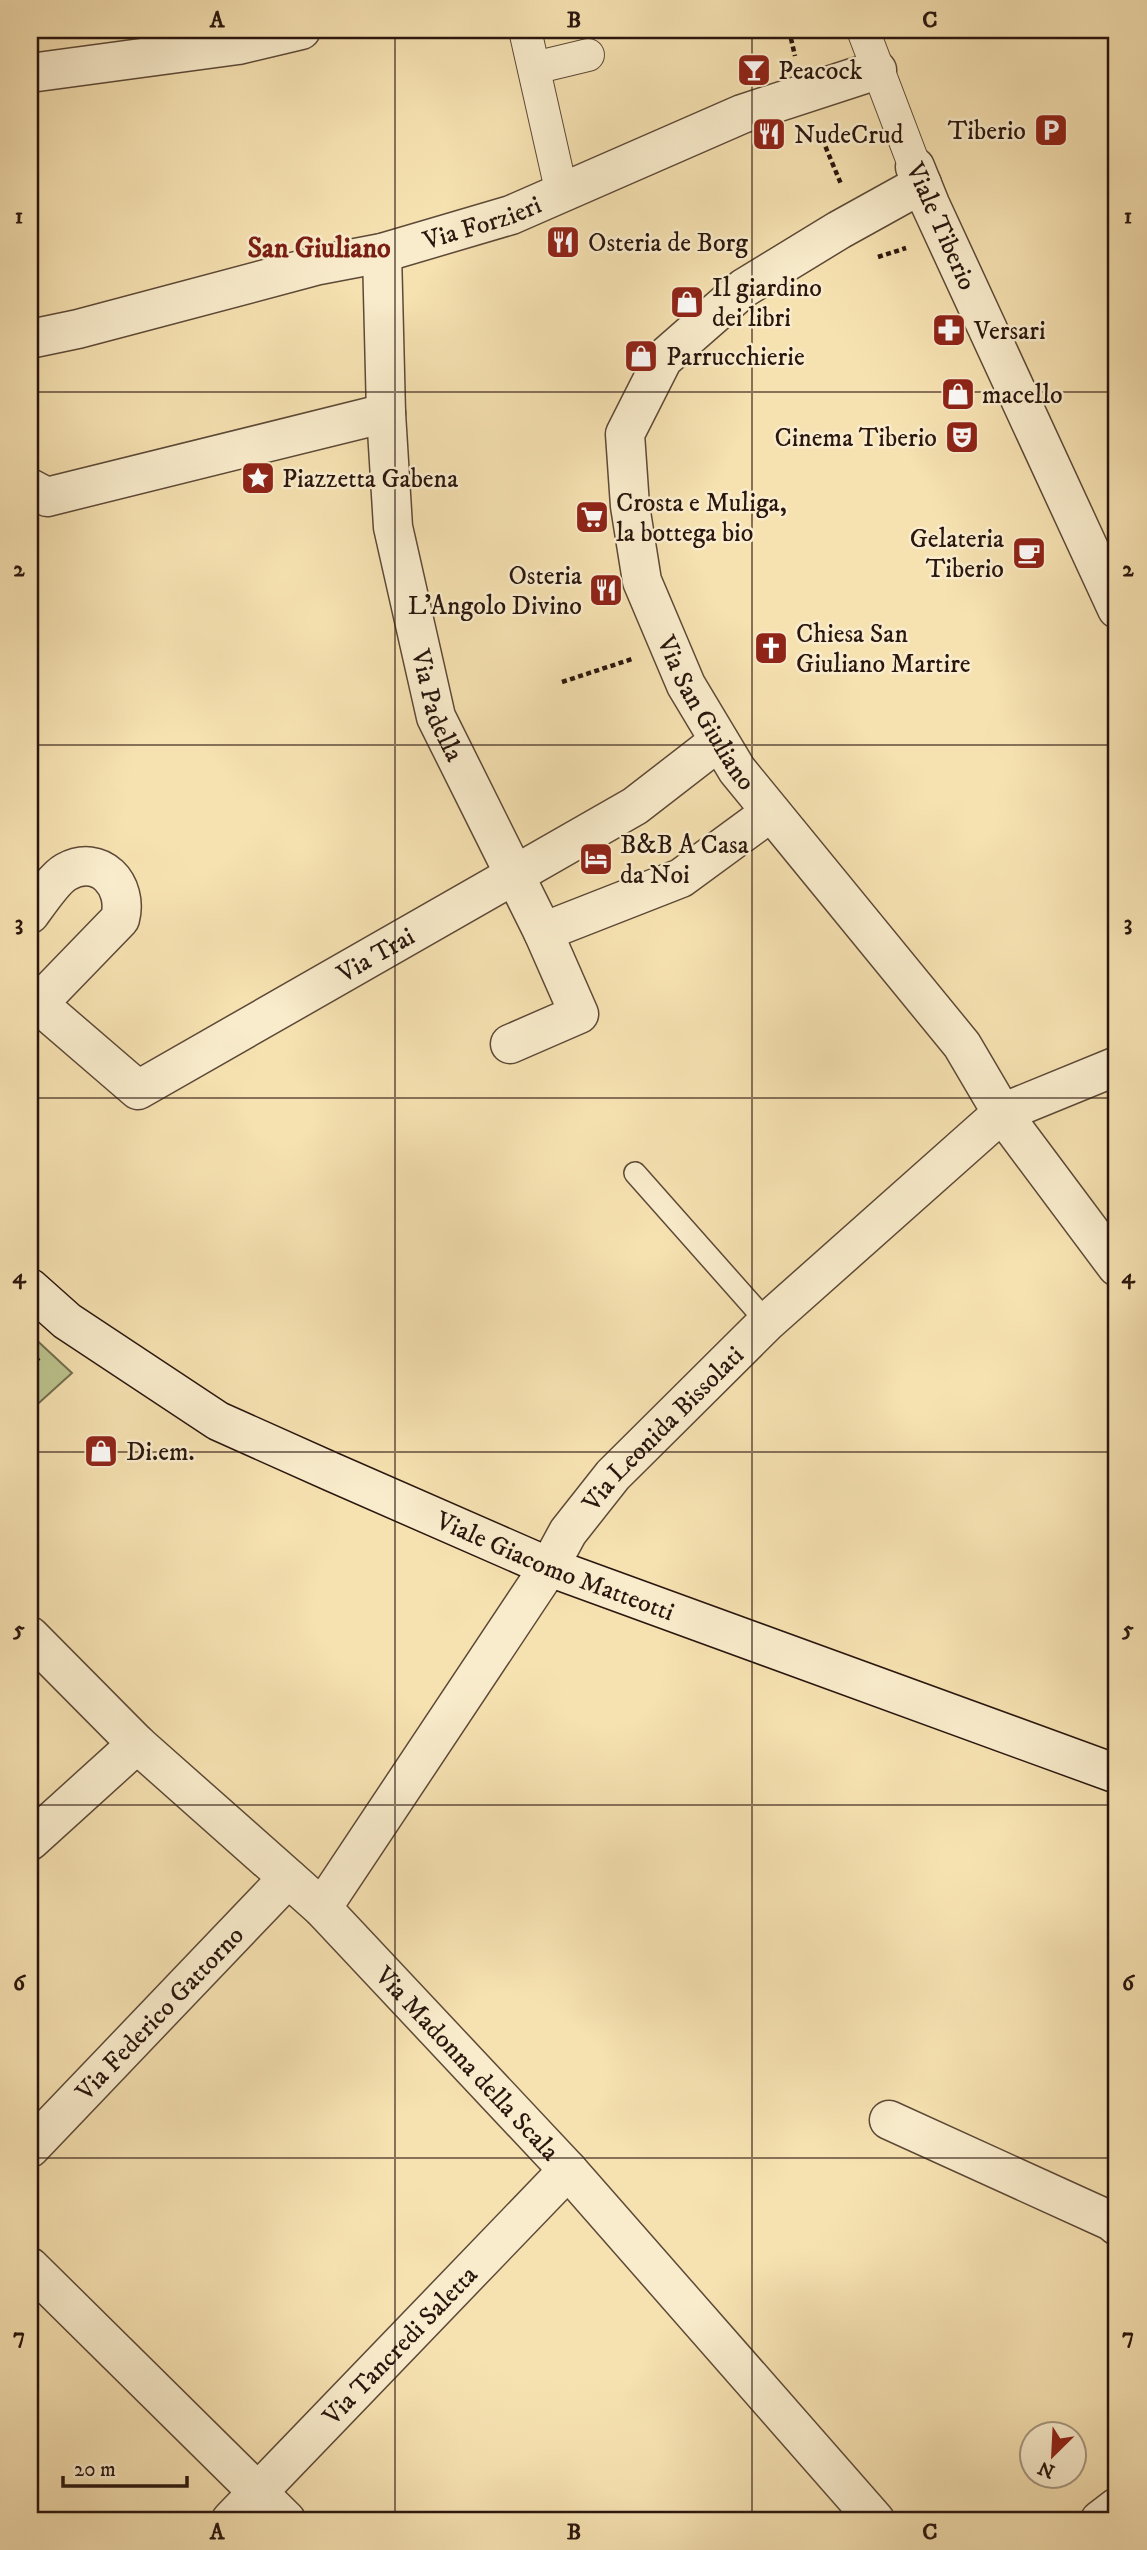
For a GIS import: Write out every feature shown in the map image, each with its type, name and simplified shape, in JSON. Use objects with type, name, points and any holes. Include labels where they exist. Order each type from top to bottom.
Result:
[{"type":"street","points":[[30,73],[238,45],[301,30]]},
{"type":"street","points":[[525,30],[562,194]]},
{"type":"street","name":"Viale Tiberio","points":[[863,30],[919,176],[1117,609]]},
{"type":"street","points":[[534,68],[588,55]]},
{"type":"street","name":"Via Forzieri","points":[[30,339],[78,329],[319,265],[382,253],[511,215],[742,114],[877,70]]},
{"type":"street","name":"Via San Giuliano","points":[[919,176],[856,221],[744,288],[663,359],[625,433],[629,506],[642,581],[686,685],[737,769],[962,1045],[1002,1113],[1117,1267]]},
{"type":"street","name":"Via Padella","points":[[382,253],[386,413],[393,527],[436,718],[543,932],[579,1014],[510,1044]]},
{"type":"street","points":[[30,488],[47,497],[386,413]]},
{"type":"street","name":"Via Trai","points":[[30,914],[64,872],[91,866],[116,881],[124,907],[120,919],[32,1004],[138,1090],[635,806],[719,741]]},
{"type":"street","points":[[543,932],[681,878],[771,812]]},
{"type":"street","name":"Via Leonida Bissolati","points":[[322,1909],[549,1567],[568,1532],[613,1475],[767,1322],[1002,1113],[1117,1066]]},
{"type":"street","name":"Viale Giacomo Matteotti","points":[[30,1288],[67,1321],[218,1421],[549,1567],[1117,1774]]},
{"type":"street","name":"Via Madonna della Scala","points":[[30,1636],[137,1744],[322,1909],[568,2170],[875,2520]]},
{"type":"street","points":[[30,1841],[137,1744]]},
{"type":"street","name":"Via Federico Gattorno","points":[[30,2148],[288,1878]]},
{"type":"street","points":[[889,2120],[1115,2218]]},
{"type":"street","name":"Via Tancredi Saletta","points":[[231,2520],[568,2170]]},
{"type":"street","points":[[30,2267],[286,2520]]},
{"type":"street","points":[[1100,2520],[1117,2507]]},
{"type":"lane","points":[[635,1172],[767,1322]]},
{"type":"path","points":[[789,30],[803,92],[856,221],[878,257]]},
{"type":"path","points":[[562,682],[670,647]]},
{"type":"path","points":[[30,1368],[41,1355]]},
{"type":"green space","points":[[30,1334],[72,1373],[30,1411]]},
{"type":"place","name":"Peacock","points":[[754,70]]},
{"type":"place","name":"Tiberio","points":[[1051,130]]},
{"type":"place","name":"NudeCrud","points":[[769,134]]},
{"type":"place","name":"Osteria de Borg","points":[[563,242]]},
{"type":"place","name":"Il giardino dei libri","points":[[687,302]]},
{"type":"place","name":"Versari","points":[[949,330]]},
{"type":"place","name":"Parrucchierie","points":[[641,356]]},
{"type":"place","name":"macello","points":[[958,394]]},
{"type":"place","name":"Cinema Tiberio","points":[[962,437]]},
{"type":"place","name":"Piazzetta Gabena","points":[[258,478]]},
{"type":"place","name":"Crosta e Muliga, la bottega bio","points":[[592,517]]},
{"type":"place","name":"Gelateria Tiberio","points":[[1029,553]]},
{"type":"place","name":"Osteria L’Angolo Divino","points":[[606,590]]},
{"type":"place","name":"Chiesa San Giuliano Martire","points":[[771,648]]},
{"type":"place","name":"B&B A Casa da Noi","points":[[596,859]]},
{"type":"place","name":"Di.em.","points":[[101,1451]]},
{"type":"district","name":"San Giuliano","points":[[319,247]]}]
